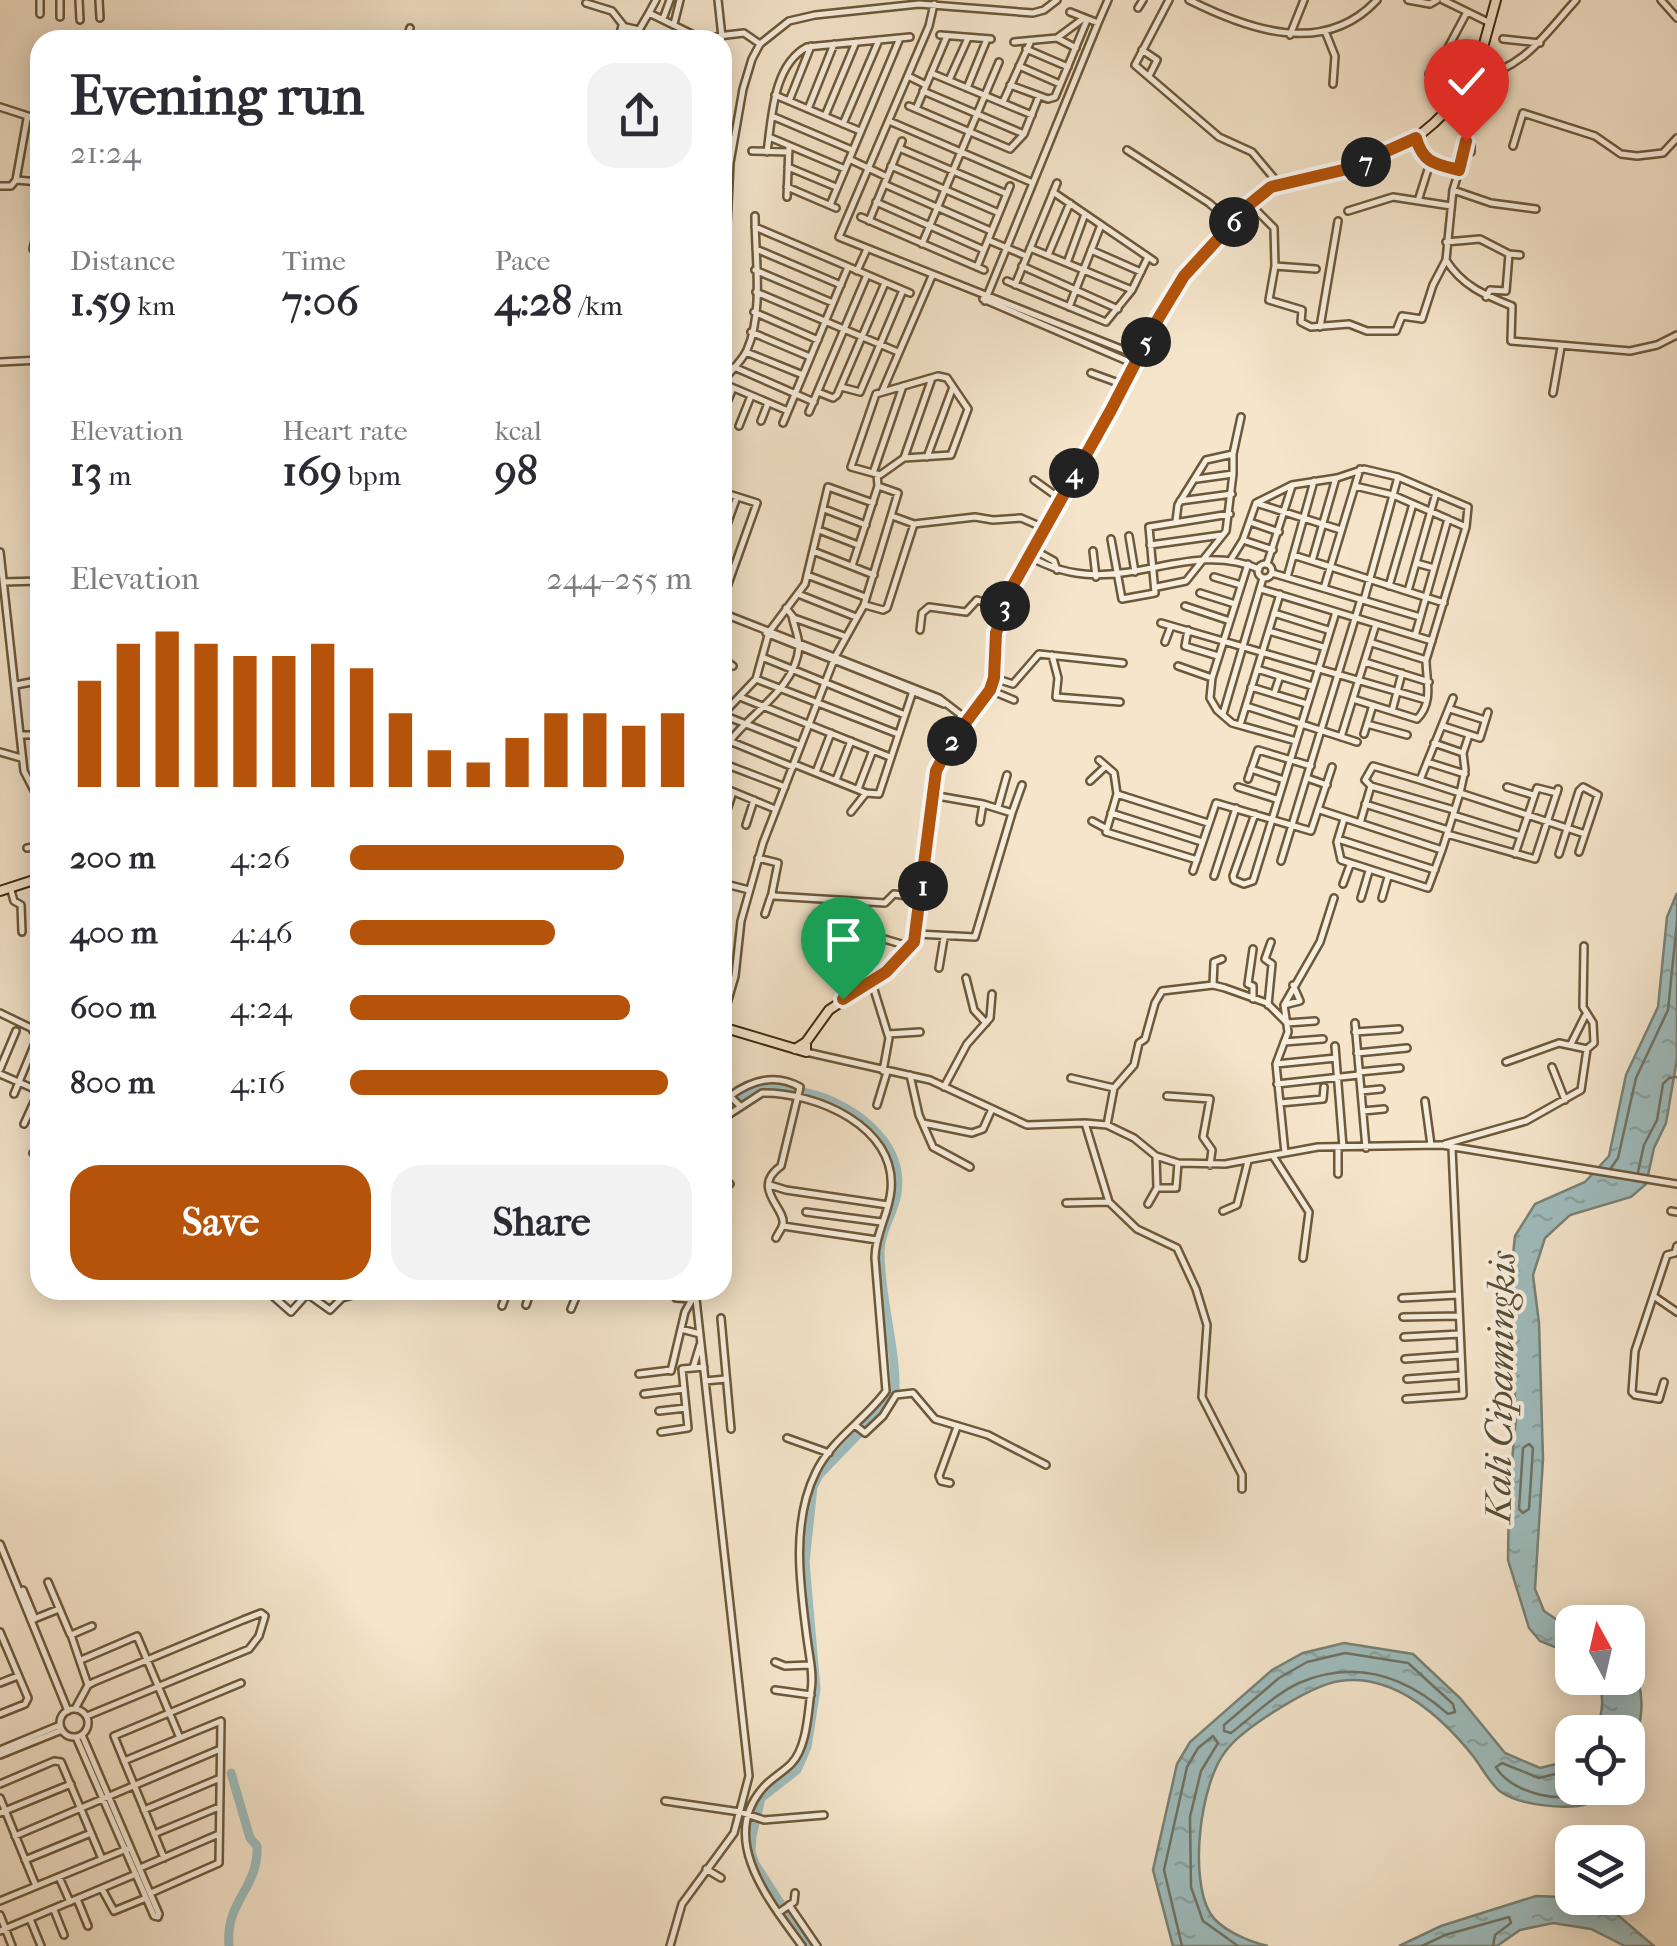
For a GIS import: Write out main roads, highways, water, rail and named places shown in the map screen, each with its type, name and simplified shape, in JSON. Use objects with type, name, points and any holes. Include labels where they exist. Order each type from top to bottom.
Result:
[{"type":"main road","points":[[794,1049],[806,1042],[829,1010],[872,983],[911,947],[917,934],[932,796],[941,760],[990,690],[994,646],[1004,608],[1031,553],[1184,276],[1250,204],[1278,183],[1347,169],[1416,138],[1463,94],[1472,80],[1496,0]]},
{"type":"main road","points":[[0,891],[30,881]]},
{"type":"main road","points":[[732,1027],[806,1052],[806,1042]]},
{"type":"water","points":[[1677,893],[1677,1059],[1666,1123],[1654,1148],[1646,1184],[1631,1197],[1570,1215],[1545,1238],[1533,1275],[1539,1323],[1543,1459],[1535,1589],[1544,1611],[1555,1619],[1555,1647],[1540,1641],[1529,1628],[1508,1560],[1516,1417],[1509,1292],[1515,1236],[1535,1204],[1585,1182],[1609,1156],[1626,1075],[1658,1007],[1667,917]]},
{"type":"water","points":[[1344,1643],[1413,1654],[1460,1698],[1505,1753],[1540,1768],[1555,1764],[1555,1805],[1580,1805],[1557,1806],[1531,1803],[1501,1792],[1447,1727],[1398,1691],[1360,1680],[1327,1684],[1278,1709],[1233,1743],[1216,1767],[1204,1808],[1200,1877],[1210,1913],[1228,1930],[1268,1946],[1173,1946],[1153,1870],[1177,1764],[1190,1742],[1272,1670],[1303,1653]]},
{"type":"water","points":[[1641,1695],[1641,1715],[1600,1715],[1602,1697]]},
{"type":"water","points":[[1536,1896],[1555,1897],[1555,1915],[1618,1915],[1654,1946],[1625,1946],[1591,1929],[1553,1923],[1520,1930],[1497,1946],[1399,1946],[1441,1926]]},
{"type":"waterway","points":[[732,1102],[772,1088],[824,1098],[872,1127],[884,1141],[897,1174],[897,1193],[880,1252],[895,1391],[819,1475],[813,1487],[805,1562],[816,1689],[807,1747],[797,1770],[761,1798],[752,1836],[755,1864],[808,1946]]},
{"type":"waterway","points":[[229,1946],[232,1917],[253,1873],[257,1846],[250,1838],[231,1773]]},
{"type":"water label","name":"Kali Cipamingkis","points":[[1500,1387]]}]
